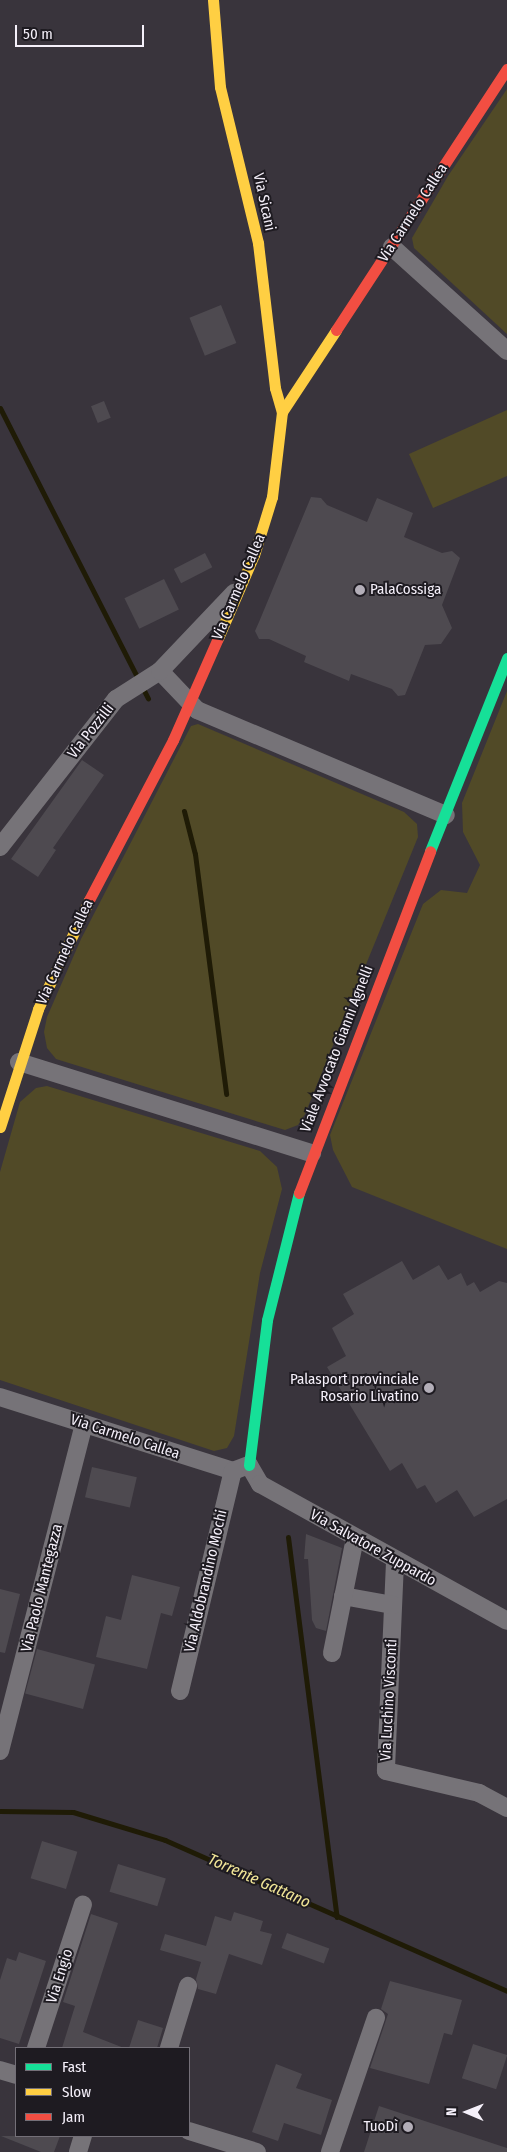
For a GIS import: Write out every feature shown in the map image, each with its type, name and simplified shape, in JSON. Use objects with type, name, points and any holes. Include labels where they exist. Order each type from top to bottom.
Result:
[{"type":"street","name":"Via Sicani","points":[[213,0],[220,87],[258,243],[275,388],[282,412]]},
{"type":"street","name":"Via Carmelo Callea","points":[[0,1127],[5,1092],[70,936],[153,782],[239,590],[272,497],[282,412],[507,69]]},
{"type":"street","points":[[392,247],[507,351]]},
{"type":"street","name":"Via Pozzilli","points":[[0,847],[116,699],[160,671],[239,590]]},
{"type":"street","name":"Viale Avvocato Gianni Agnelli","points":[[241,1468],[267,1320],[292,1212],[312,1153],[507,658]]},
{"type":"street","points":[[160,671],[190,703],[446,815]]},
{"type":"street","points":[[19,1062],[312,1153]]},
{"type":"street","name":"Via Carmelo Callea","points":[[0,1397],[84,1424],[241,1468]]},
{"type":"street","name":"Via Paolo Mantegazza","points":[[0,1751],[84,1424]]},
{"type":"street","name":"Via Salvatore Zuppardo","points":[[241,1468],[260,1484],[395,1562],[507,1621]]},
{"type":"street","name":"Via Aldobrandino Mochi","points":[[180,1691],[241,1468]]},
{"type":"street","points":[[332,1653],[355,1538]]},
{"type":"street","name":"Via Luchino Visconti","points":[[395,1562],[386,1771],[478,1793],[507,1808]]},
{"type":"street","points":[[344,1596],[393,1605]]},
{"type":"street","name":"Via Engio","points":[[36,2047],[84,1904]]},
{"type":"street","points":[[169,2047],[188,1986]]},
{"type":"street","points":[[330,2152],[376,2018]]},
{"type":"street","points":[[0,2070],[15,2075]]},
{"type":"street","points":[[190,2131],[257,2152]]},
{"type":"street","points":[[78,2152],[83,2137]]},
{"type":"shaded area","points":[[507,89],[507,334],[414,248],[412,238],[448,176]]},
{"type":"shaded area","points":[[507,410],[507,476],[433,508],[409,454]]},
{"type":"shaded area","points":[[507,691],[507,1249],[352,1187],[333,1150],[330,1135],[423,904],[441,890],[467,893],[480,865],[463,832],[462,803]]},
{"type":"shaded area","points":[[198,724],[404,812],[417,824],[418,837],[305,1114],[298,1125],[285,1130],[56,1059],[47,1048],[44,1032],[47,1017],[81,939],[191,726]]},
{"type":"shaded area","points":[[47,1086],[260,1151],[277,1167],[282,1189],[260,1273],[234,1436],[227,1448],[214,1451],[0,1380],[0,1172],[20,1102],[36,1088]]},
{"type":"building","points":[[221,305],[236,343],[205,356],[189,318]]},
{"type":"building","points":[[104,401],[111,418],[98,423],[91,406]]},
{"type":"building","name":"PalaCossiga","points":[[311,497],[321,498],[327,505],[367,522],[377,498],[413,513],[404,537],[442,553],[452,551],[460,558],[442,605],[452,628],[441,644],[425,645],[405,695],[398,696],[392,689],[351,674],[349,681],[304,662],[306,656],[269,639],[259,639],[255,631]]},
{"type":"building","points":[[205,553],[212,567],[181,583],[174,569]]},
{"type":"building","points":[[164,579],[179,610],[139,629],[124,598]]},
{"type":"building","points":[[82,760],[104,775],[53,848],[56,850],[38,877],[11,859]]},
{"type":"building","name":"Palasport provinciale Rosario Livatino","points":[[402,1261],[413,1280],[439,1265],[448,1280],[461,1273],[467,1286],[474,1282],[480,1292],[499,1281],[507,1283],[507,1499],[474,1517],[457,1490],[436,1503],[425,1485],[417,1489],[402,1463],[390,1471],[327,1367],[346,1356],[332,1328],[354,1314],[343,1294]]},
{"type":"building","points":[[92,1467],[137,1477],[130,1508],[85,1497]]},
{"type":"building","points":[[306,1534],[342,1548],[326,1631],[316,1628],[312,1620],[308,1559],[304,1559]]},
{"type":"building","points":[[132,1575],[180,1587],[172,1616],[161,1613],[147,1669],[96,1657],[106,1616],[121,1620]]},
{"type":"building","points":[[0,1589],[20,1594],[5,1653],[0,1652]]},
{"type":"building","points":[[37,1649],[95,1665],[83,1709],[25,1693]]},
{"type":"building","points":[[42,1841],[77,1852],[66,1889],[31,1878]]},
{"type":"building","points":[[118,1864],[166,1879],[157,1906],[110,1892]]},
{"type":"building","points":[[234,1912],[263,1921],[260,1931],[272,1934],[262,1965],[229,1954],[216,1994],[198,1989],[196,1979],[201,1962],[160,1950],[165,1934],[206,1946],[215,1916],[231,1921]]},
{"type":"building","points":[[91,1914],[118,1923],[83,2032],[121,2047],[62,2047],[75,2006],[63,2002]]},
{"type":"building","points":[[287,1933],[329,1948],[324,1963],[282,1948]]},
{"type":"building","points":[[19,1952],[46,1961],[19,2044],[0,2038],[0,1980],[7,1958],[16,1961]]},
{"type":"building","points":[[390,1981],[462,2000],[452,2035],[444,2033],[429,2084],[370,2068],[388,2014],[381,2009]]},
{"type":"building","points":[[138,2020],[163,2028],[157,2047],[129,2047]]},
{"type":"building","points":[[473,2044],[507,2055],[496,2089],[462,2078]]},
{"type":"building","points":[[276,2064],[302,2074],[296,2088],[332,2100],[321,2135],[284,2123],[278,2141],[252,2132]]},
{"type":"building","name":"TuoDì","points":[[379,2106],[507,2148],[507,2152],[364,2152]]},
{"type":"building","points":[[1,2136],[60,2137],[54,2152],[41,2152]]},
{"type":"waterway","points":[[0,408],[148,699]]},
{"type":"waterway","points":[[184,811],[195,854],[226,1094]]},
{"type":"waterway","points":[[288,1537],[337,1917]]},
{"type":"waterway","name":"Torrente Gattano","points":[[0,1811],[73,1812],[165,1840],[507,1991]]},
{"type":"traffic: fast","points":[[430,851],[507,658]]},
{"type":"traffic: fast","points":[[249,1465],[267,1320],[299,1193]]},
{"type":"traffic: slow","points":[[213,0],[220,87],[258,243],[275,388],[282,412]]},
{"type":"traffic: slow","points":[[218,638],[254,555],[272,497],[282,412],[336,330]]},
{"type":"traffic: slow","points":[[0,1127],[38,1009],[89,900]]},
{"type":"traffic: jam","points":[[336,330],[507,69]]},
{"type":"traffic: jam","points":[[89,900],[173,740],[218,638]]},
{"type":"traffic: jam","points":[[299,1193],[430,851]]},
{"type":"place","name":"PalaCossiga","points":[[360,590]]},
{"type":"place","name":"Palasport provinciale Rosario Livatino","points":[[429,1388]]},
{"type":"place","name":"TuoDì","points":[[408,2127]]}]
